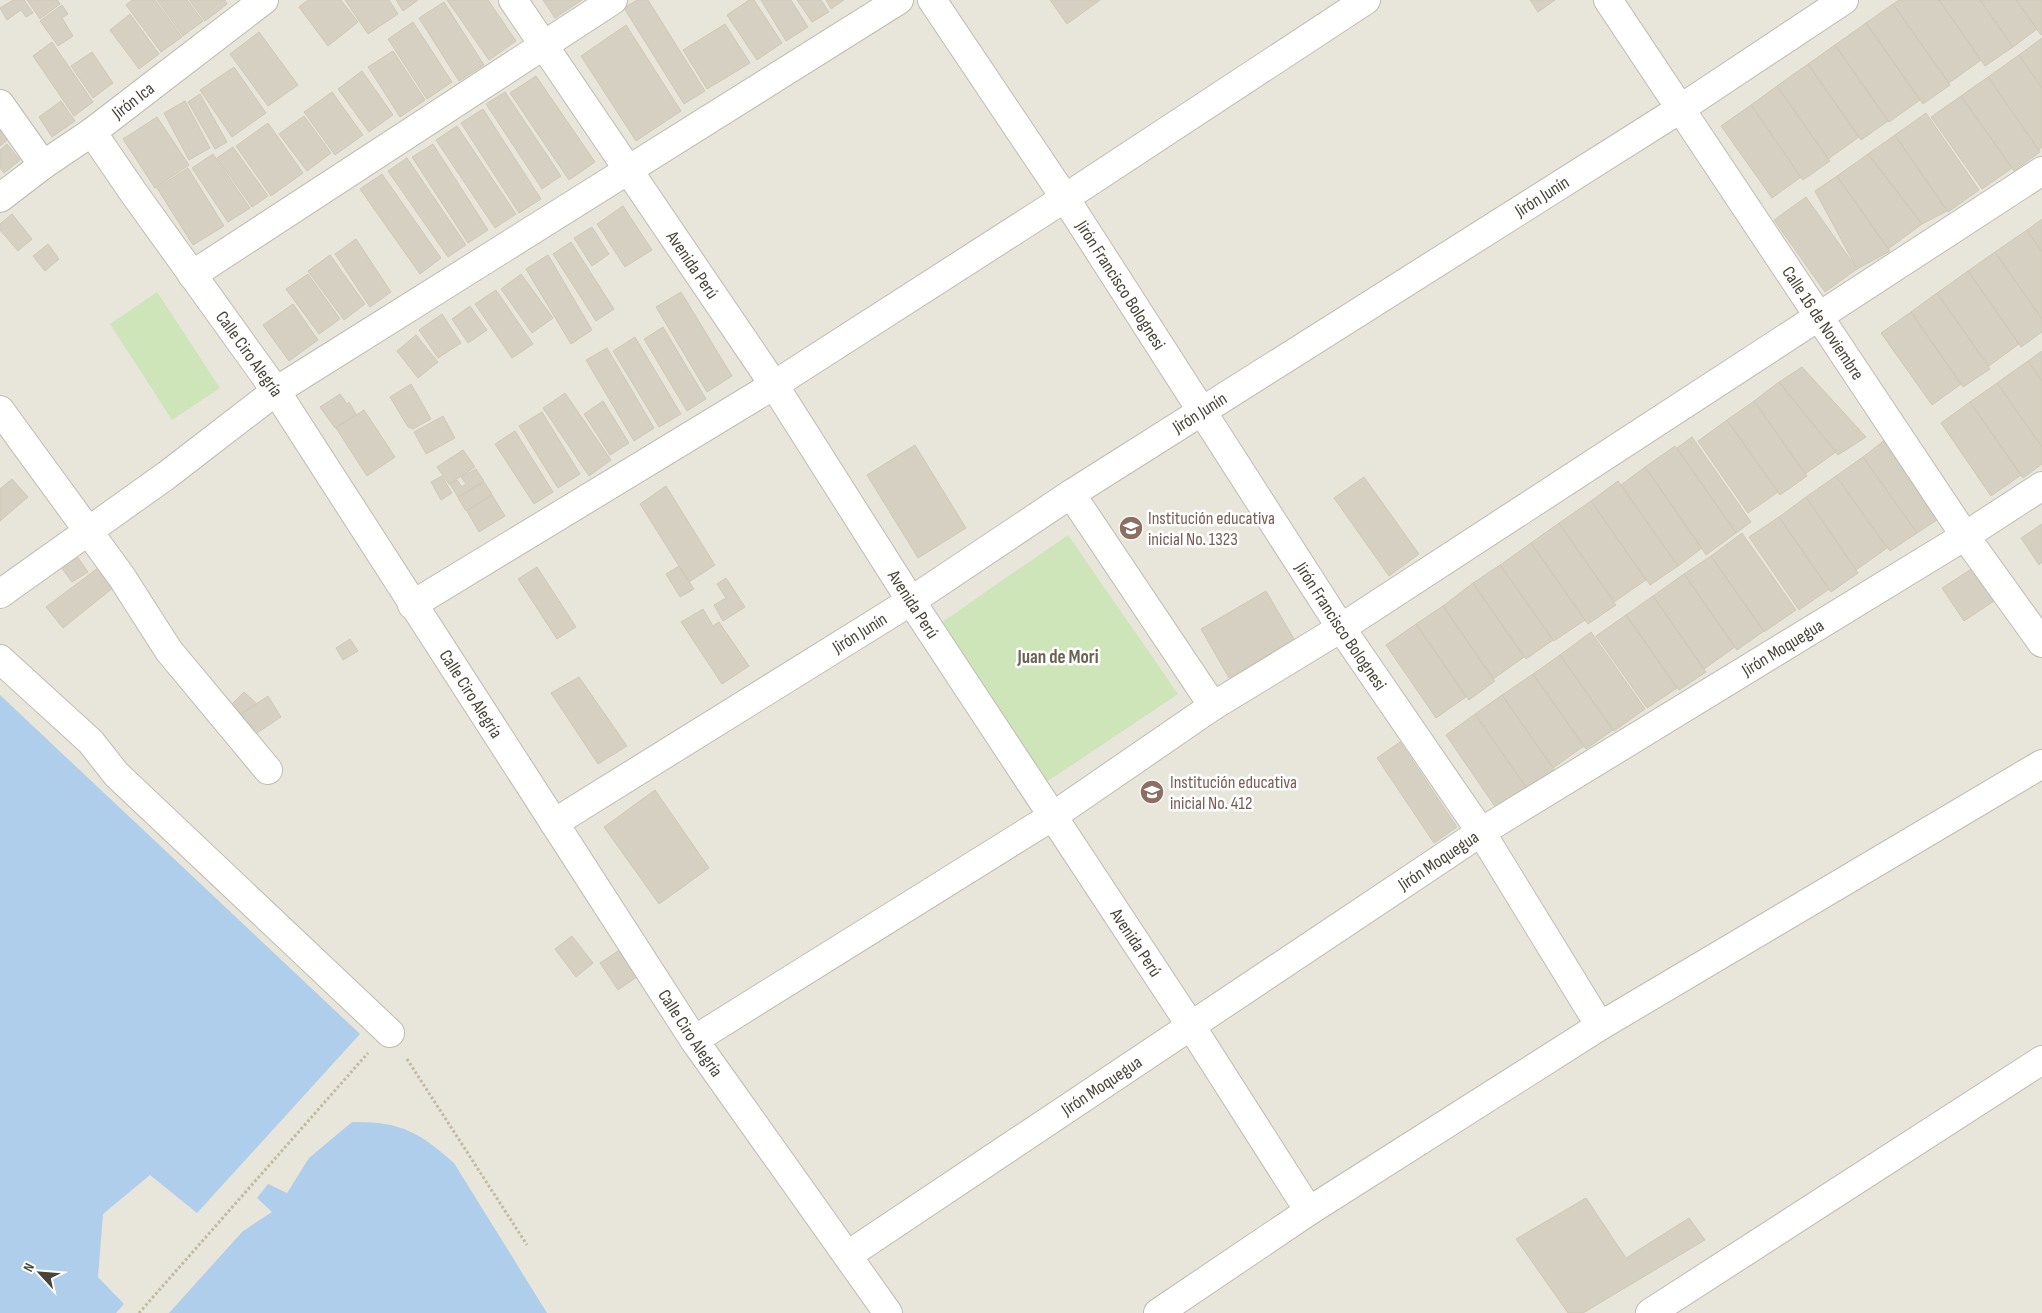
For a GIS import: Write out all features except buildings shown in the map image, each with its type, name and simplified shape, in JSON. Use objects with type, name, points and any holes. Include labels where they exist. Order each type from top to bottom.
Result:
[{"type":"street","name":"Jirón Ica","points":[[0,198],[43,165],[92,132],[264,0]]},
{"type":"street","name":"Avenida Perú","points":[[513,0],[774,384],[911,601],[1191,1026],[1309,1212]]},
{"type":"street","points":[[192,275],[613,0]]},
{"type":"street","points":[[0,594],[167,475],[276,391],[899,0]]},
{"type":"street","name":"Jirón Francisco Bolognesi","points":[[932,0],[1065,198],[1341,628],[1481,832],[1600,1026]]},
{"type":"street","points":[[412,606],[774,384],[1065,198],[1366,0]]},
{"type":"street","name":"Calle 16 de Noviembre","points":[[1608,0],[1965,536],[2042,643]]},
{"type":"street","name":"Jirón Junín","points":[[554,823],[911,601],[1071,494],[1680,109],[1844,0]]},
{"type":"street","points":[[0,104],[43,165]]},
{"type":"street","name":"Calle Ciro Alegría","points":[[92,132],[276,391],[412,606],[694,1040],[888,1313]]},
{"type":"street","points":[[694,1040],[1053,816],[1213,706],[1341,628],[1818,315],[2042,171]]},
{"type":"street","points":[[0,410],[121,576],[169,651],[268,770]]},
{"type":"street","name":"Jirón Moquegua","points":[[848,1255],[1481,832],[1965,536],[2042,486]]},
{"type":"street","points":[[1071,494],[1213,706]]},
{"type":"street","points":[[0,659],[92,742],[116,774],[390,1033]]},
{"type":"street","points":[[1158,1313],[1309,1212],[1600,1026],[2042,764]]},
{"type":"street","points":[[1650,1313],[2038,1070]]},
{"type":"path","points":[[139,1313],[384,1035],[390,1033],[527,1245]]},
{"type":"shaded area","points":[[0,0],[2042,0],[2042,1313],[0,1313]]},
{"type":"green space","points":[[157,292],[220,388],[172,420],[110,324]]},
{"type":"green space","points":[[1068,535],[1178,694],[1042,785],[938,625]]},
{"type":"water","points":[[0,695],[360,1034],[197,1213],[150,1175],[103,1214],[98,1277],[124,1304],[116,1313],[0,1313]]},
{"type":"water","points":[[352,1122],[383,1124],[408,1130],[430,1143],[454,1163],[547,1313],[169,1313],[243,1231],[272,1212],[257,1198],[268,1184],[287,1193],[309,1158]]},
{"type":"place","name":"Institución educativa inicial No. 1323","points":[[1131,528]]},
{"type":"place","name":"Institución educativa inicial No. 412","points":[[1152,792]]},
{"type":"district","name":"Juan de Mori","points":[[1058,656]]}]
